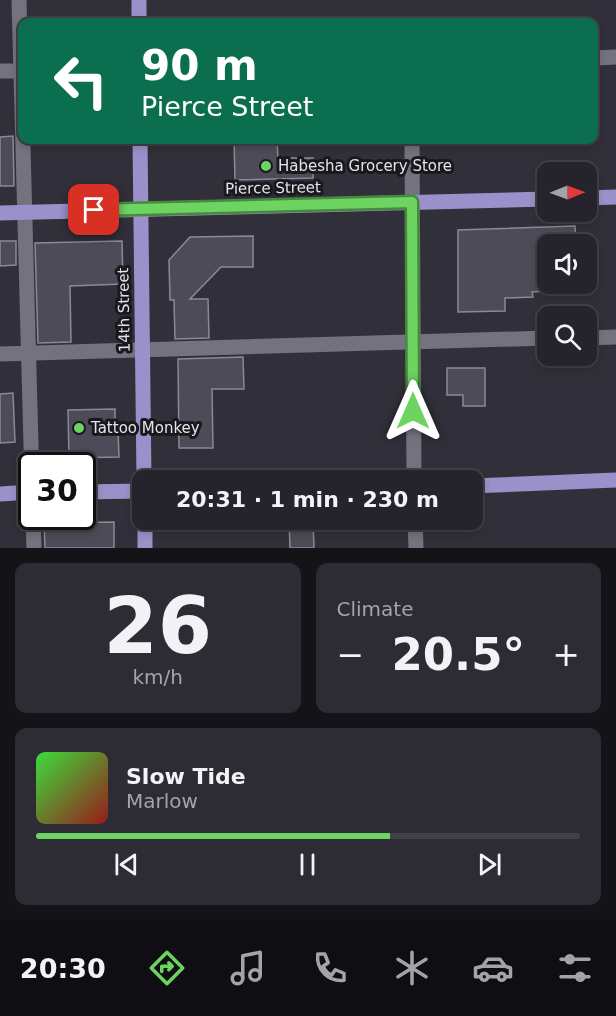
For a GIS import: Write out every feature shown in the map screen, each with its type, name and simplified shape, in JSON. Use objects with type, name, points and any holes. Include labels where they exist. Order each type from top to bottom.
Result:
[{"type":"main road","points":[[139,0],[139,18]]},
{"type":"main road","name":"14th Street","points":[[140,144],[144,470]]},
{"type":"main road","points":[[597,198],[616,197]]},
{"type":"main road","name":"Pierce Street","points":[[0,213],[537,199]]},
{"type":"main road","points":[[483,486],[616,480]]},
{"type":"main road","points":[[96,492],[132,491]]},
{"type":"main road","points":[[0,494],[18,493]]},
{"type":"main road","points":[[145,530],[145,548]]},
{"type":"street","points":[[19,0],[20,18]]},
{"type":"street","points":[[598,58],[616,57]]},
{"type":"street","points":[[0,71],[18,71]]},
{"type":"street","points":[[23,144],[31,452]]},
{"type":"street","points":[[412,144],[414,470]]},
{"type":"street","points":[[597,338],[616,337]]},
{"type":"street","points":[[0,354],[537,338]]},
{"type":"street","points":[[33,530],[34,548]]},
{"type":"street","points":[[415,530],[416,548]]},
{"type":"building","points":[[13,136],[14,186],[0,186],[0,137]]},
{"type":"building","points":[[234,144],[277,144],[278,158],[313,158],[313,178],[235,180]]},
{"type":"building","points":[[575,226],[575,234],[537,234],[537,292],[532,292],[533,297],[505,298],[505,311],[458,312],[458,230]]},
{"type":"building","points":[[253,236],[253,267],[221,267],[190,299],[208,299],[209,338],[175,339],[174,300],[170,300],[169,260],[190,237]]},
{"type":"building","points":[[0,241],[16,241],[16,265],[0,266]]},
{"type":"building","points":[[122,241],[123,284],[70,286],[71,342],[38,343],[35,243]]},
{"type":"building","points":[[243,357],[244,389],[212,389],[213,448],[179,448],[178,359]]},
{"type":"building","points":[[447,368],[485,368],[485,406],[463,406],[463,395],[447,395]]},
{"type":"building","points":[[13,393],[15,442],[0,443],[0,394]]},
{"type":"building","points":[[115,409],[119,457],[96,457],[96,452],[69,452],[68,410]]},
{"type":"building","points":[[96,522],[114,522],[114,548],[45,548],[44,530],[96,530]]},
{"type":"building","points":[[289,530],[313,530],[314,548],[290,548]]},
{"type":"place","name":"Habesha Grocery Store","points":[[266,166]]},
{"type":"place","name":"Tattoo Monkey","points":[[79,428]]},
{"type":"route","points":[[94,210],[412,202],[413,411]]}]
